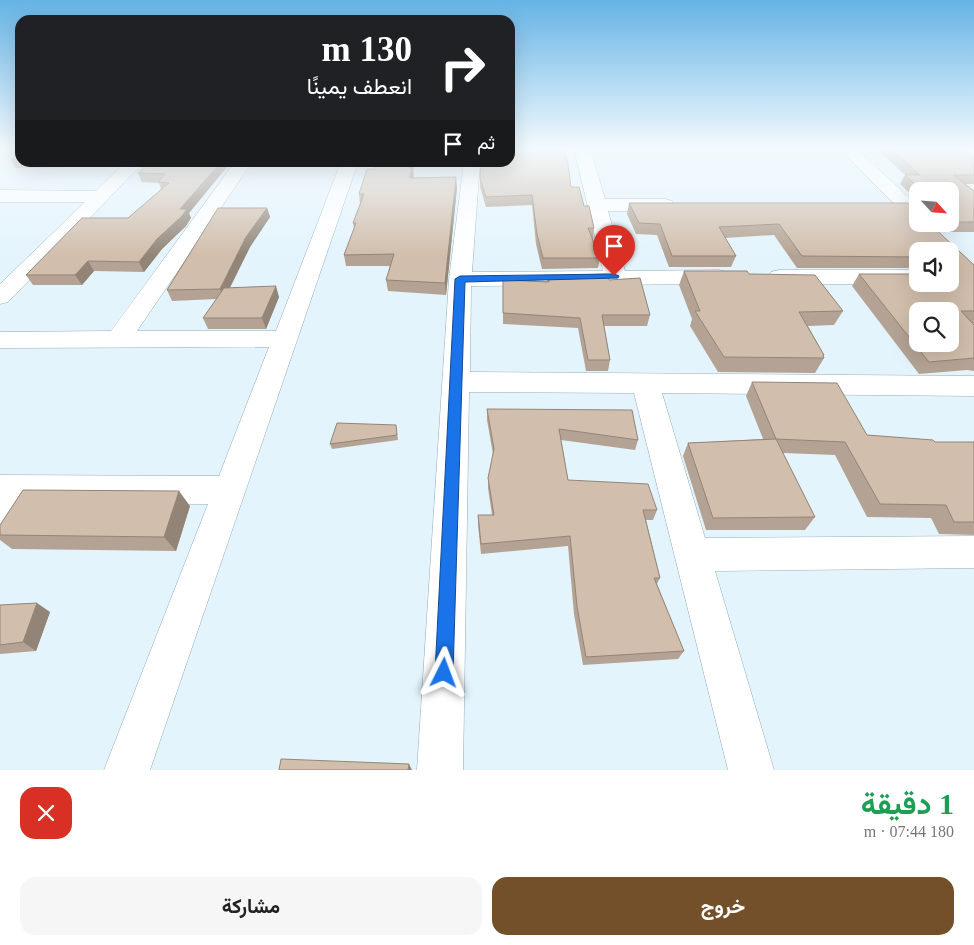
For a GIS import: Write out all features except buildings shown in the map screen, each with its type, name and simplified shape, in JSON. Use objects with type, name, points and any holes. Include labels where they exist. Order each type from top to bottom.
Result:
[{"type":"street","points":[[0,297],[114,184]]},
{"type":"street","points":[[118,340],[228,184]]},
{"type":"street","points":[[128,770],[342,184]]},
{"type":"street","points":[[440,770],[460,279],[470,184]]},
{"type":"street","points":[[591,184],[614,276]]},
{"type":"street","points":[[884,184],[909,208]]},
{"type":"street","points":[[0,196],[101,197]]},
{"type":"street","points":[[596,205],[683,205]]},
{"type":"street","points":[[877,206],[909,216]]},
{"type":"street","points":[[460,279],[614,276],[909,277]]},
{"type":"street","points":[[0,340],[286,340]]},
{"type":"street","points":[[456,382],[974,386]]},
{"type":"street","points":[[645,382],[694,555],[751,770]]},
{"type":"street","points":[[5,497],[230,490]]},
{"type":"street","points":[[694,555],[974,552]]},
{"type":"route","points":[[444,673],[460,279],[614,276]]}]
